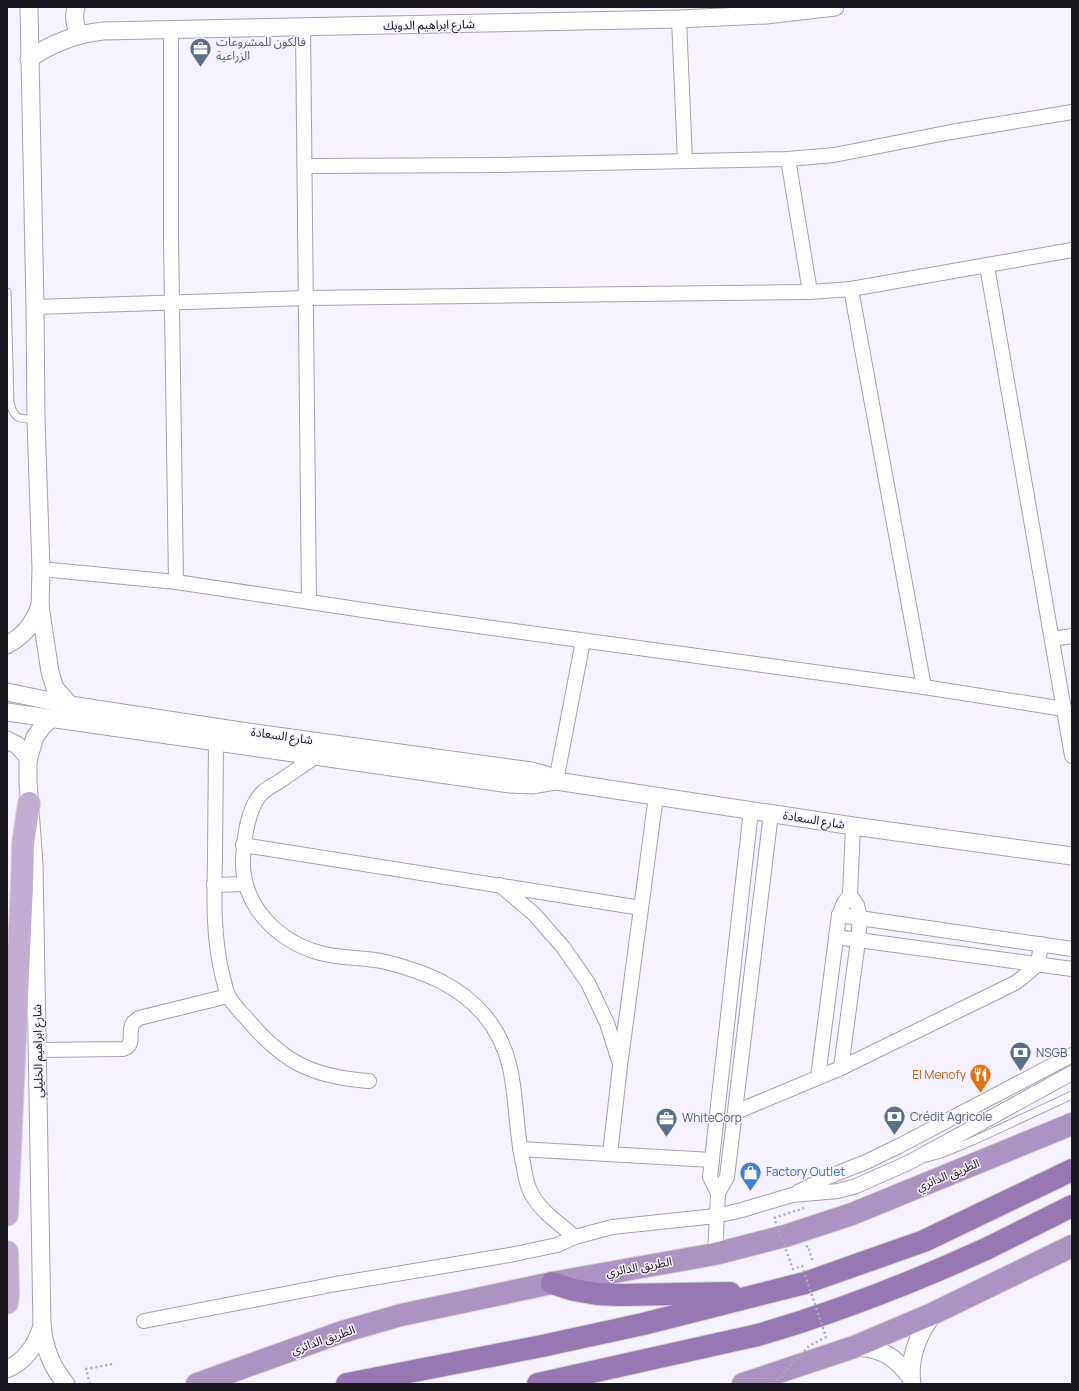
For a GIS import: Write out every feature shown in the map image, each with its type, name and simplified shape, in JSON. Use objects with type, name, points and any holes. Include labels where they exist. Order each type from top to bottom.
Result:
[{"type":"highway","name":"الطريق الدائري","points":[[197,1384],[349,1330],[401,1315],[552,1283],[715,1254],[785,1236],[852,1214],[1072,1124]]},
{"type":"highway","points":[[347,1384],[542,1346],[643,1324],[805,1283],[924,1240],[1072,1170]]},
{"type":"highway","points":[[538,1384],[758,1335],[791,1326],[885,1292],[987,1248],[1072,1206]]},
{"type":"highway","points":[[743,1384],[854,1346],[934,1313],[1072,1246]]},
{"type":"highway","points":[[552,1283],[574,1290],[597,1294],[620,1295],[769,1292]]},
{"type":"main road","points":[[7,1215],[23,844],[29,803]]},
{"type":"main road","points":[[7,1252],[7,1303]]},
{"type":"street","points":[[29,7],[36,419],[41,568],[40,606],[50,672],[55,688],[70,705]]},
{"type":"street","points":[[76,7],[74,19],[78,35]]},
{"type":"street","name":"شارع ابراهيم الدوبك","points":[[29,59],[53,44],[78,35],[103,31],[679,19],[766,15],[835,7]]},
{"type":"street","points":[[679,19],[685,161]]},
{"type":"street","points":[[304,28],[309,602]]},
{"type":"street","points":[[171,30],[172,302],[176,582]]},
{"type":"street","points":[[305,166],[502,165],[788,159],[834,155],[951,132],[1072,112]]},
{"type":"street","points":[[788,159],[810,292]]},
{"type":"street","points":[[35,307],[306,298],[810,292],[851,289],[1072,250]]},
{"type":"street","points":[[987,266],[1072,756]]},
{"type":"street","points":[[851,289],[924,687]]},
{"type":"street","points":[[41,568],[176,582],[583,641],[924,687],[1064,709]]},
{"type":"street","points":[[7,645],[18,639],[32,624],[40,606]]},
{"type":"street","points":[[1052,639],[1072,636]]},
{"type":"street","points":[[556,781],[583,641]]},
{"type":"street","name":"شارع السعادة","points":[[7,692],[70,705],[234,730],[531,771],[546,775],[556,781]]},
{"type":"street","name":"شارع السعادة","points":[[7,712],[510,784],[533,785],[556,781],[853,826],[1072,856]]},
{"type":"street","name":"شارع ابراهيم الخليلي","points":[[51,719],[42,727],[35,737],[29,758],[28,782],[34,864],[42,1326],[44,1344],[50,1360],[58,1375],[66,1384]]},
{"type":"street","points":[[7,740],[17,745],[29,758]]},
{"type":"street","points":[[216,743],[214,885],[216,942],[228,996],[263,1038],[281,1054],[301,1066],[323,1074],[346,1079],[368,1081]]},
{"type":"street","points":[[315,757],[262,793],[252,809],[248,821],[244,845],[243,868],[245,884],[251,901],[260,913],[281,933],[293,941],[320,953],[334,956],[359,957],[384,962],[426,974],[448,984],[462,994],[486,1017],[496,1032],[503,1047],[513,1079],[516,1124],[527,1184],[536,1202],[576,1237]]},
{"type":"street","points":[[610,1154],[620,1066],[656,796]]},
{"type":"street","points":[[718,1193],[710,1177],[751,810]]},
{"type":"street","points":[[715,1254],[718,1193],[728,1177],[771,813]]},
{"type":"street","points":[[818,1077],[839,915],[850,894],[853,826]]},
{"type":"street","points":[[244,845],[641,908]]},
{"type":"street","points":[[214,885],[245,884]]},
{"type":"street","points":[[500,885],[534,914],[563,947],[588,984],[606,1023],[620,1066]]},
{"type":"street","points":[[841,1068],[860,918],[857,905],[850,894]]},
{"type":"street","points":[[839,915],[1072,949]]},
{"type":"street","points":[[836,937],[1072,969]]},
{"type":"street","points":[[736,1112],[841,1068],[1015,983],[1023,978],[1038,964],[1041,944]]},
{"type":"street","points":[[38,1050],[128,1048],[130,1044],[133,1022],[139,1018],[228,996]]},
{"type":"street","points":[[144,1321],[336,1284],[558,1246],[576,1237],[612,1227],[716,1216],[742,1210],[792,1195],[866,1162],[1072,1056]]},
{"type":"street","points":[[792,1195],[838,1191],[856,1186],[908,1163],[1072,1073]]},
{"type":"street","points":[[1027,1080],[1035,1094]]},
{"type":"street","points":[[520,1149],[712,1160]]},
{"type":"street","points":[[912,1381],[914,1350],[922,1331],[934,1313]]},
{"type":"street","points":[[7,1369],[23,1359],[31,1350],[38,1338],[42,1326]]},
{"type":"street","points":[[854,1346],[881,1351],[893,1358],[903,1367],[912,1381]]},
{"type":"lane","points":[[7,292],[11,409],[14,415],[20,419],[36,419]]},
{"type":"lane","points":[[908,1163],[941,1154],[1072,1095]]},
{"type":"path","points":[[773,1384],[809,1346],[826,1338],[802,1266],[793,1269],[774,1218]]},
{"type":"path","points":[[90,1384],[86,1369],[113,1364]]},
{"type":"place","name":"فالكون للمشروعات الزراعية","points":[[200,68]]},
{"type":"place","name":"NSGB","points":[[1020,1072]]},
{"type":"place","name":"El Menofy","points":[[981,1094]]},
{"type":"place","name":"Crédit Agricole","points":[[895,1136]]},
{"type":"place","name":"WhiteCorp","points":[[666,1138]]},
{"type":"place","name":"Factory Outlet","points":[[750,1192]]}]
